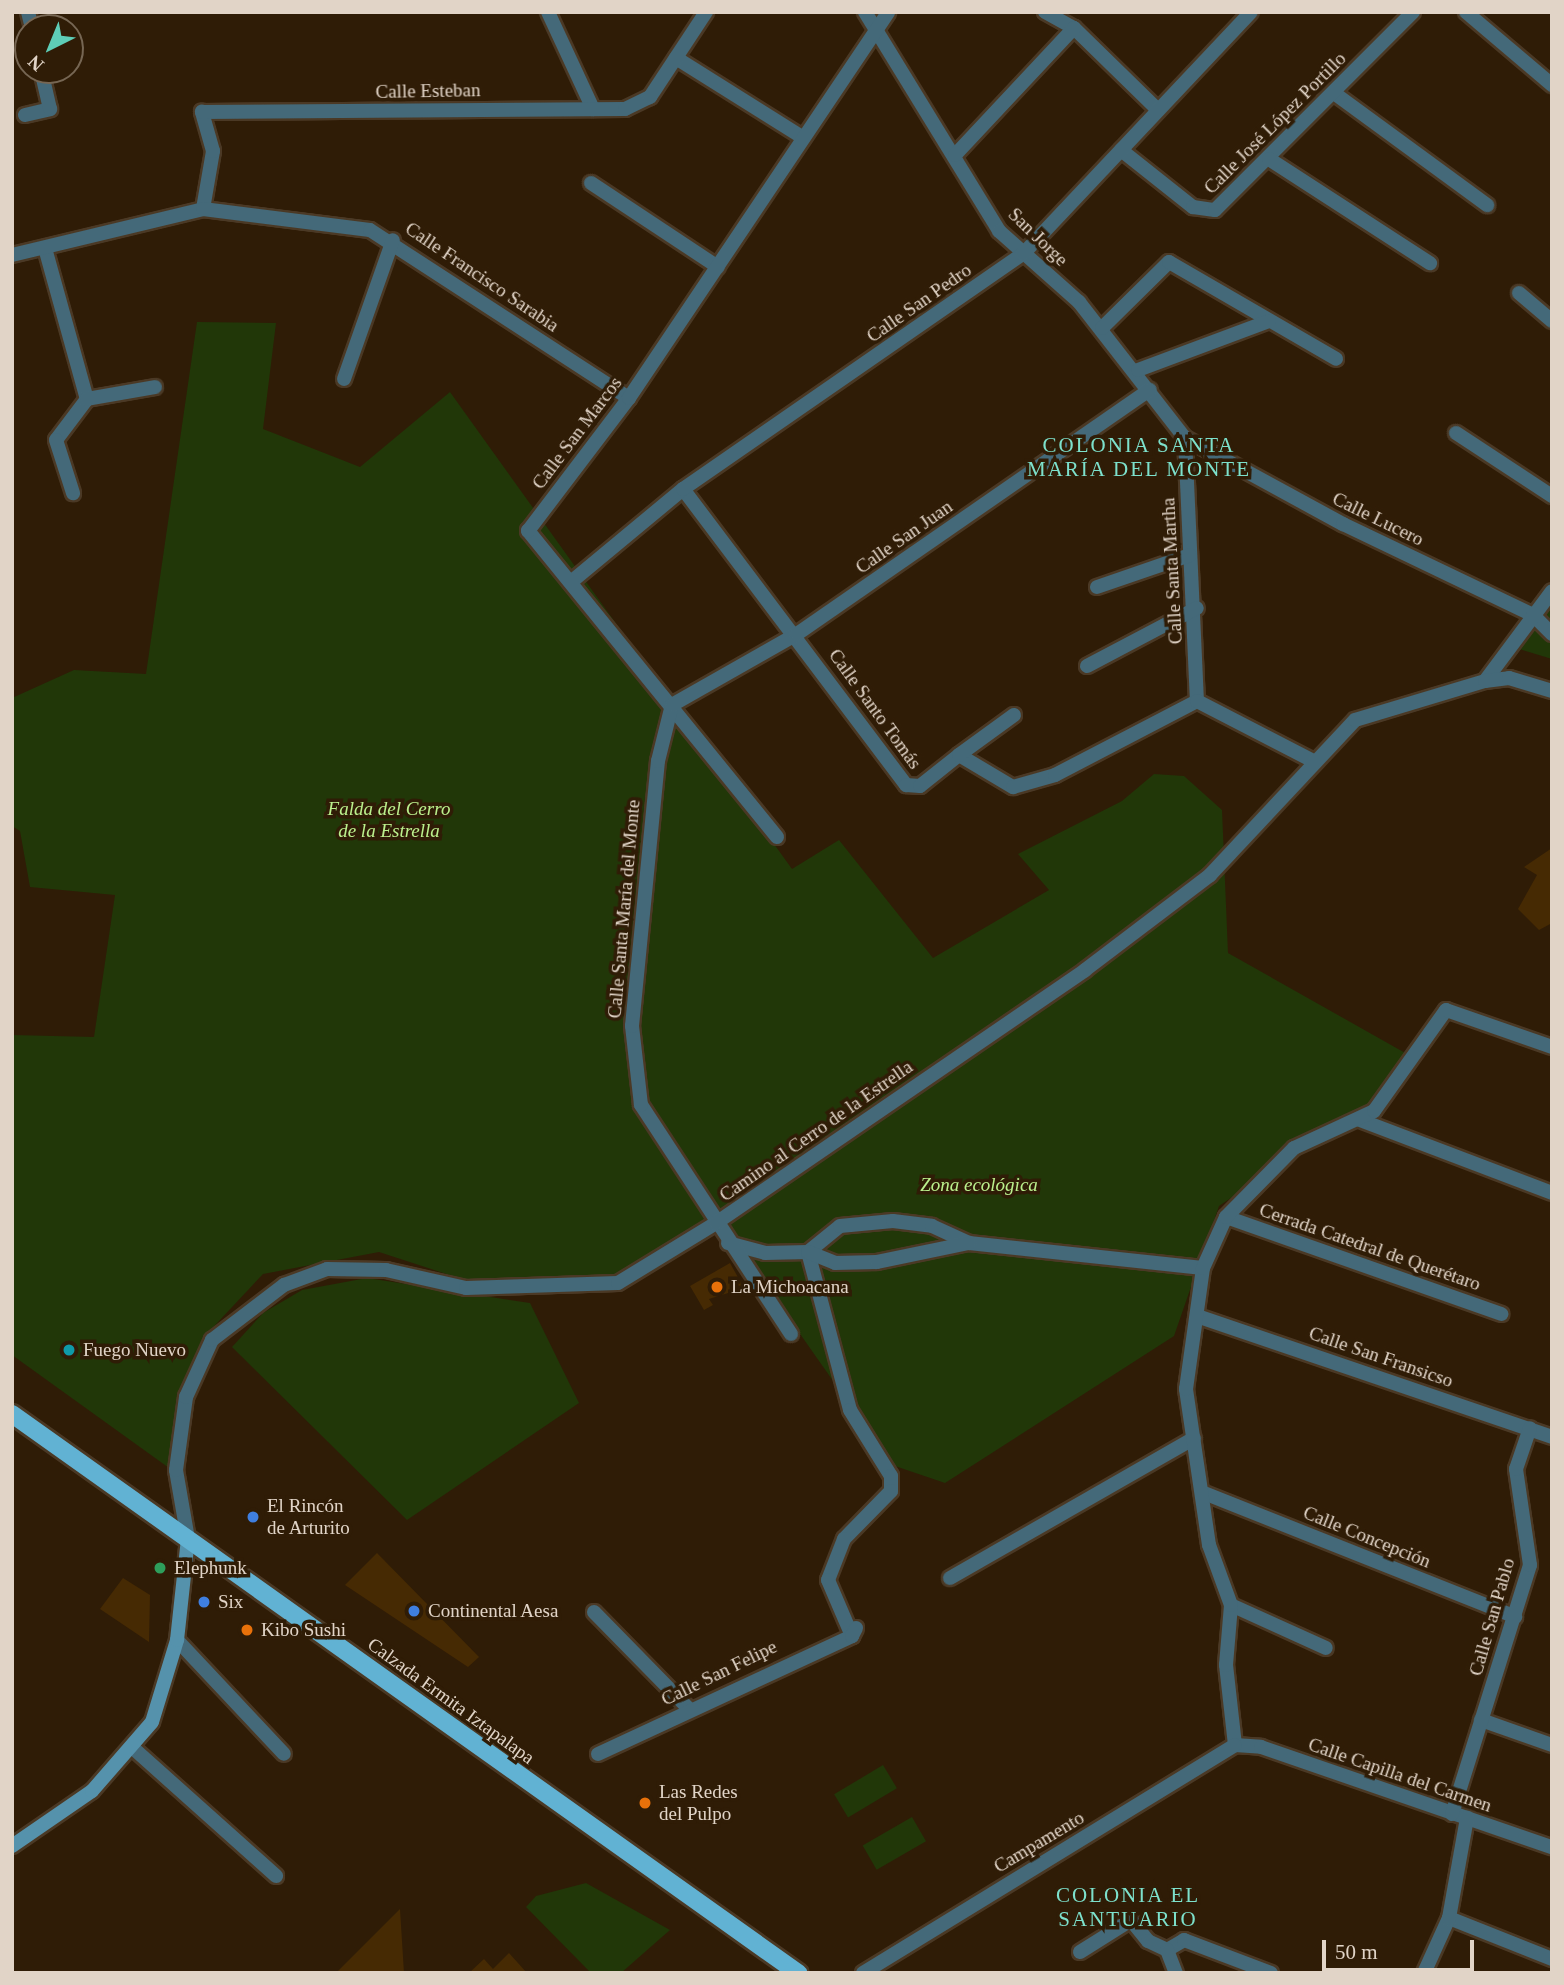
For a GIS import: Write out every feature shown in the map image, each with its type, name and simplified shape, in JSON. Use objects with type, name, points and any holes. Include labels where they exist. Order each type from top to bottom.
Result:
[{"type":"main road","name":"Calzada Ermita Iztapalapa","points":[[12,1414],[798,1973]]},
{"type":"street","points":[[548,12],[593,108]]},
{"type":"street","name":"Calle Esteban","points":[[204,209],[213,151],[202,113],[593,108],[638,105],[676,58],[706,12]]},
{"type":"street","name":"San Jorge","points":[[864,12],[955,155],[999,231],[1102,328],[1138,370],[1185,438]]},
{"type":"street","name":"Calle San Marcos","points":[[777,837],[528,531],[629,398],[874,29],[888,12]]},
{"type":"street","points":[[1045,12],[1074,28],[1158,110]]},
{"type":"street","name":"Calle José López Portillo","points":[[1121,150],[1204,212],[1215,210],[1269,159],[1413,12]]},
{"type":"street","points":[[1466,12],[1552,85]]},
{"type":"street","name":"Calle San Pedro","points":[[571,582],[683,489],[1023,254],[1250,13]]},
{"type":"street","points":[[955,155],[1074,28]]},
{"type":"street","points":[[676,58],[802,137]]},
{"type":"street","points":[[25,115],[50,109],[44,84]]},
{"type":"street","points":[[1334,93],[1487,205]]},
{"type":"street","points":[[1269,159],[1430,263]]},
{"type":"street","points":[[591,183],[718,267]]},
{"type":"street","name":"Calle Francisco Sarabia","points":[[12,255],[204,209],[370,230],[393,240],[629,398]]},
{"type":"street","points":[[344,379],[393,240]]},
{"type":"street","points":[[45,248],[87,399]]},
{"type":"street","points":[[1102,328],[1169,262],[1336,359]]},
{"type":"street","points":[[1519,293],[1552,321]]},
{"type":"street","points":[[1138,370],[1269,321]]},
{"type":"street","points":[[73,493],[55,440],[87,399],[155,387]]},
{"type":"street","name":"Calle San Juan","points":[[672,705],[797,634],[1150,390]]},
{"type":"street","points":[[1456,433],[1552,496]]},
{"type":"street","name":"Calle Santa Martha","points":[[1185,438],[1190,555],[1197,608],[1196,701]]},
{"type":"street","name":"Calle Lucero","points":[[1185,438],[1343,524],[1533,615],[1552,634]]},
{"type":"street","name":"Calle Santo Tomás","points":[[683,489],[797,634],[906,785],[920,786],[959,755]]},
{"type":"street","points":[[1097,587],[1190,555]]},
{"type":"street","points":[[1485,681],[1552,591]]},
{"type":"street","points":[[1087,666],[1197,608]]},
{"type":"street","name":"Camino al Cerro de la Estrella","points":[[188,1539],[176,1471],[186,1396],[212,1340],[284,1285],[327,1269],[386,1270],[466,1288],[552,1290],[618,1283],[716,1223],[1085,970],[1210,875],[1355,720],[1485,681],[1509,678],[1552,691]]},
{"type":"street","points":[[1014,715],[959,755],[1013,787],[1055,775],[1196,701],[1315,762]]},
{"type":"street","name":"Calle Santa María del Monte","points":[[672,705],[657,761],[632,1026],[641,1105],[728,1243],[791,1334]]},
{"type":"street","points":[[1235,1745],[1226,1665],[1231,1605],[1209,1545],[1204,1493],[1186,1389],[1203,1268],[1226,1217],[1294,1148],[1360,1120],[1374,1111],[1446,1010],[1552,1047]]},
{"type":"street","points":[[1360,1120],[1552,1193]]},
{"type":"street","name":"Cerrada Catedral de Querétaro","points":[[1226,1217],[1501,1314]]},
{"type":"street","points":[[808,1252],[840,1226],[893,1221],[932,1226],[969,1243]]},
{"type":"street","points":[[728,1243],[765,1253],[808,1252],[835,1263],[877,1262],[969,1243],[1203,1268]]},
{"type":"street","name":"Calle San Felipe","points":[[598,1754],[854,1632],[828,1580],[844,1539],[891,1491],[891,1476],[850,1410],[808,1252]]},
{"type":"street","name":"Calle San Fransicso","points":[[1197,1316],[1552,1437]]},
{"type":"street","name":"Calle San Pablo","points":[[1452,1814],[1531,1565],[1516,1469],[1530,1428]]},
{"type":"street","points":[[950,1578],[1194,1438]]},
{"type":"street","name":"Calle Concepción","points":[[1204,1493],[1515,1617]]},
{"type":"street","points":[[12,1846],[92,1791],[134,1748],[152,1722],[177,1640],[188,1539]]},
{"type":"street","points":[[1231,1605],[1326,1648]]},
{"type":"street","points":[[594,1612],[689,1709]]},
{"type":"street","points":[[177,1640],[284,1754]]},
{"type":"street","points":[[1481,1720],[1552,1745]]},
{"type":"street","name":"Calle Capilla del Carmen","points":[[1235,1745],[1261,1747],[1552,1847]]},
{"type":"street","name":"Campamento","points":[[863,1973],[1235,1745]]},
{"type":"street","points":[[134,1748],[276,1876]]},
{"type":"street","points":[[1424,1973],[1449,1918],[1467,1818]]},
{"type":"street","points":[[1449,1918],[1552,1959]]},
{"type":"street","points":[[1080,1952],[1131,1920],[1148,1941],[1167,1950],[1176,1973]]},
{"type":"street","points":[[1167,1950],[1184,1940],[1271,1973]]},
{"type":"green space","name":"Falda del Cerro de la Estrella","points":[[197,322],[276,323],[263,429],[360,467],[450,392],[792,869],[839,840],[933,958],[1049,890],[1018,854],[1122,801],[1154,774],[1184,776],[1222,810],[1228,953],[1407,1054],[1371,1103],[1219,1206],[1174,1336],[945,1483],[892,1465],[718,1217],[628,1276],[474,1283],[379,1252],[263,1274],[203,1338],[176,1473],[12,1355],[12,1035],[94,1037],[115,895],[30,887],[20,831],[12,826],[12,698],[74,670],[146,674]]},
{"type":"green space","points":[[1552,605],[1552,659],[1519,649]]},
{"type":"green space","points":[[367,1278],[530,1303],[579,1403],[407,1520],[232,1347],[263,1313],[302,1290]]},
{"type":"green space","points":[[883,1765],[897,1788],[848,1818],[834,1794]]},
{"type":"green space","points":[[912,1817],[926,1841],[877,1870],[863,1845]]},
{"type":"green space","points":[[586,1883],[670,1930],[621,1973],[591,1973],[526,1907],[536,1896]]},
{"type":"building","points":[[1552,848],[1552,923],[1539,930],[1518,909],[1537,875],[1524,867]]},
{"type":"building","name":"La Michoacana","points":[[730,1263],[744,1288],[709,1299],[713,1305],[704,1310],[690,1286]]},
{"type":"building","points":[[377,1553],[479,1657],[468,1667],[345,1585]]},
{"type":"building","points":[[123,1578],[150,1595],[149,1642],[100,1609]]},
{"type":"building","points":[[400,1909],[404,1973],[336,1973]]},
{"type":"building","points":[[509,1953],[527,1973],[469,1973],[484,1959],[493,1969]]},
{"type":"place","name":"La Michoacana","points":[[717,1287]]},
{"type":"place","name":"Fuego Nuevo","points":[[69,1350]]},
{"type":"place","name":"El Rincón de Arturito","points":[[253,1517]]},
{"type":"place","name":"Elephunk","points":[[160,1568]]},
{"type":"place","name":"Six","points":[[204,1602]]},
{"type":"place","name":"Continental Aesa","points":[[414,1611]]},
{"type":"place","name":"Kibo Sushi","points":[[247,1630]]},
{"type":"place","name":"Las Redes del Pulpo","points":[[645,1803]]},
{"type":"district","name":"COLONIA SANTA MARÍA DEL MONTE","points":[[1139,457]]},
{"type":"district","name":"COLONIA EL SANTUARIO","points":[[1128,1907]]},
{"type":"park label","name":"Zona ecológica","points":[[979,1185]]}]
